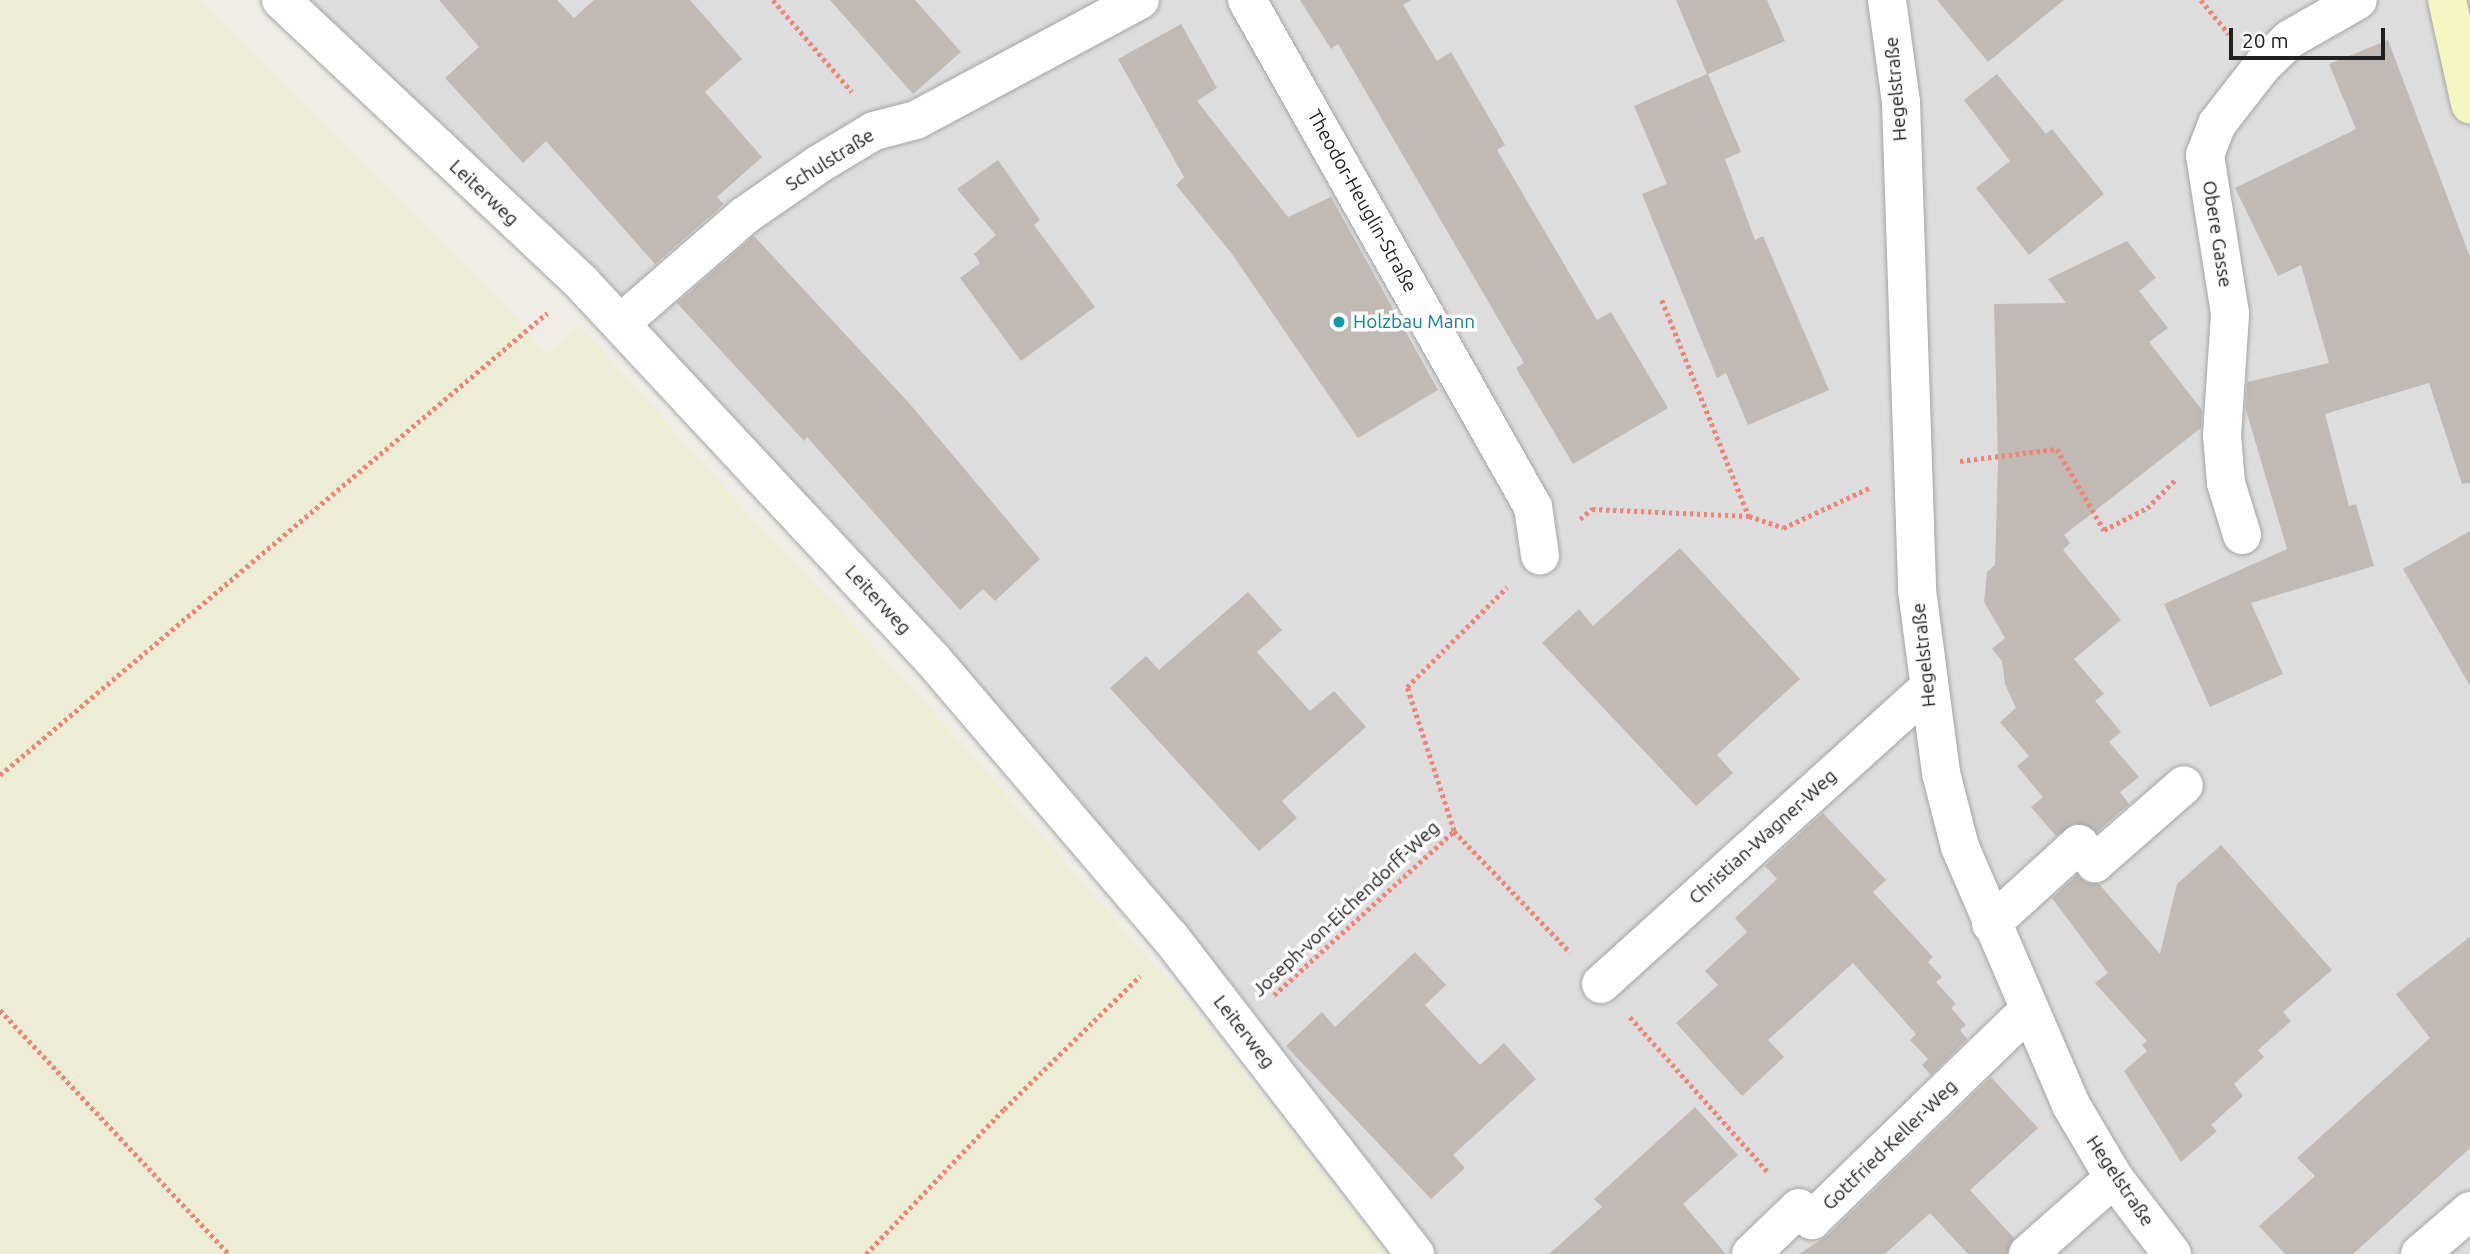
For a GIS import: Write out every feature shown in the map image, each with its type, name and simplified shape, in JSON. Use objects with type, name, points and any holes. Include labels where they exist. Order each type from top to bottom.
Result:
[{"type":"street","name":"Leiterweg","points":[[281,0],[581,282],[934,661],[1170,937],[1416,1254]]},
{"type":"street","name":"Schulstraße","points":[[621,323],[744,216],[874,131],[916,120],[1140,0]]},
{"type":"street","name":"Theodor-Heuglin-Straße","points":[[1247,0],[1533,507],[1540,555]]},
{"type":"street","name":"Hegelstraße","points":[[1887,0],[1901,102],[1910,470],[1926,690],[1941,773],[1961,847],[1991,924],[2071,1105],[2114,1178],[2172,1254]]},
{"type":"street","name":"Obere Gasse","points":[[2242,535],[2227,483],[2222,435],[2230,313],[2205,155],[2217,124],[2262,66],[2290,39],[2358,0]]},
{"type":"street","points":[[2447,0],[2470,104]]},
{"type":"street","name":"Christian-Wagner-Weg","points":[[1601,984],[1926,690]]},
{"type":"street","points":[[1991,924],[2079,844],[2095,863],[2184,785]]},
{"type":"street","name":"Gottfried-Keller-Weg","points":[[1751,1254],[1799,1208],[1812,1220],[2028,1011]]},
{"type":"street","points":[[2028,1254],[2114,1178]]},
{"type":"street","points":[[2420,1254],[2470,1211]]},
{"type":"path","points":[[773,0],[847,82],[874,131]]},
{"type":"path","points":[[0,775],[581,282]]},
{"type":"path","points":[[1662,300],[1749,516]]},
{"type":"path","name":"Joseph-von-Eichendorff-Weg","points":[[1239,1026],[1454,831],[1407,687],[1540,555],[1592,509],[1749,516],[1783,528],[1910,470],[2057,449],[2104,530],[2147,508],[2180,475]]},
{"type":"path","points":[[866,1254],[1004,1109],[1136,980],[1170,937]]},
{"type":"path","points":[[0,1010],[229,1254]]},
{"type":"shaded area","points":[[285,0],[2470,0],[2470,1254],[1430,1254],[989,724]]},
{"type":"green space","points":[[0,0],[200,0],[505,306],[547,354],[580,325],[727,491],[908,683],[1190,1005],[1387,1254],[0,1254]]},
{"type":"building","points":[[439,0],[557,0],[574,18],[594,0],[690,0],[742,59],[705,92],[762,157],[717,197],[724,204],[655,264],[546,141],[523,163],[445,78],[479,47]]},
{"type":"building","points":[[830,0],[915,0],[961,52],[913,94]]},
{"type":"building","points":[[1300,0],[1411,0],[1403,5],[1437,61],[1451,52],[1505,145],[1497,150],[1597,320],[1611,312],[1668,408],[1573,464],[1516,368],[1524,363],[1338,44],[1331,49]]},
{"type":"building","points":[[1676,0],[1767,0],[1785,41],[1708,74],[1741,152],[1725,159],[1755,240],[1763,236],[1829,390],[1748,425],[1726,373],[1717,378],[1642,194],[1667,184],[1634,106],[1707,74]]},
{"type":"building","points":[[1937,0],[2064,0],[1988,62]]},
{"type":"building","name":"Holzbau Mann","points":[[1181,24],[1217,88],[1197,101],[1288,217],[1331,197],[1438,390],[1358,438],[1232,254],[1176,185],[1184,177],[1118,59]]},
{"type":"building","points":[[2388,40],[2470,257],[2470,483],[2462,484],[2429,383],[2325,414],[2349,506],[2356,504],[2374,566],[2251,603],[2283,674],[2210,707],[2164,604],[2287,549],[2246,410],[2247,382],[2329,363],[2301,265],[2278,276],[2235,188],[2356,129],[2329,64]]},
{"type":"building","points":[[1997,74],[2046,134],[2052,129],[2104,194],[2029,255],[1976,188],[2010,161],[1964,100]]},
{"type":"building","points":[[998,160],[1040,220],[1034,225],[1095,307],[1021,361],[960,278],[980,263],[974,254],[996,235],[957,189]]},
{"type":"building","points":[[754,236],[909,403],[1040,559],[995,601],[983,589],[960,610],[807,437],[804,441],[677,303]]},
{"type":"building","points":[[2127,241],[2156,278],[2139,291],[2168,328],[2149,342],[2202,410],[2201,428],[2064,535],[2070,543],[2063,550],[2121,620],[2074,659],[2104,694],[2095,701],[2121,732],[2109,742],[2139,777],[2120,792],[2129,804],[2097,832],[2075,823],[2056,836],[2031,807],[2043,797],[2017,766],[2029,756],[2000,722],[2016,708],[2005,684],[2002,661],[1992,649],[2005,638],[1984,602],[1987,572],[1995,565],[1998,463],[1994,304],[2066,303],[2048,279]]},
{"type":"building","points":[[2470,531],[2470,686],[2403,569]]},
{"type":"building","points":[[1680,548],[1800,679],[1717,755],[1733,773],[1696,806],[1542,643],[1579,609],[1593,626]]},
{"type":"building","points":[[1248,592],[1282,630],[1257,652],[1310,711],[1334,691],[1366,727],[1282,801],[1297,818],[1259,851],[1110,688],[1146,656],[1159,670]]},
{"type":"building","points":[[1823,813],[1886,880],[1873,892],[1933,957],[1928,962],[1942,977],[1936,982],[1956,1004],[1951,1008],[1966,1025],[1960,1030],[1967,1039],[1931,1075],[1922,1065],[1928,1059],[1910,1040],[1916,1034],[1853,963],[1768,1040],[1784,1057],[1742,1096],[1676,1023],[1718,985],[1705,971],[1747,932],[1735,918],[1777,879],[1765,866]]},
{"type":"building","points":[[2221,845],[2332,970],[2283,1012],[2291,1021],[2258,1050],[2264,1057],[2234,1084],[2243,1096],[2211,1125],[2217,1131],[2181,1162],[2124,1071],[2147,1051],[2142,1045],[2147,1041],[2095,983],[2108,973],[2052,898],[2077,875],[2087,883],[2099,884],[2160,954],[2177,884]]},
{"type":"building","points":[[2470,937],[2470,1148],[2353,1254],[2285,1254],[2259,1226],[2315,1176],[2297,1158],[2430,1038],[2396,994]]},
{"type":"building","points":[[1415,952],[1446,985],[1425,1005],[1480,1065],[1504,1043],[1536,1079],[1453,1155],[1465,1168],[1431,1199],[1286,1046],[1322,1012],[1335,1027]]},
{"type":"building","points":[[1991,1077],[2038,1128],[1970,1190],[2014,1238],[2007,1254],[1968,1254],[1930,1213],[1885,1254],[1799,1254],[1827,1236]]},
{"type":"building","points":[[1695,1107],[1738,1155],[1683,1204],[1726,1254],[1549,1254],[1602,1207],[1594,1199]]},
{"type":"place","name":"Holzbau Mann","points":[[1339,322]]}]
